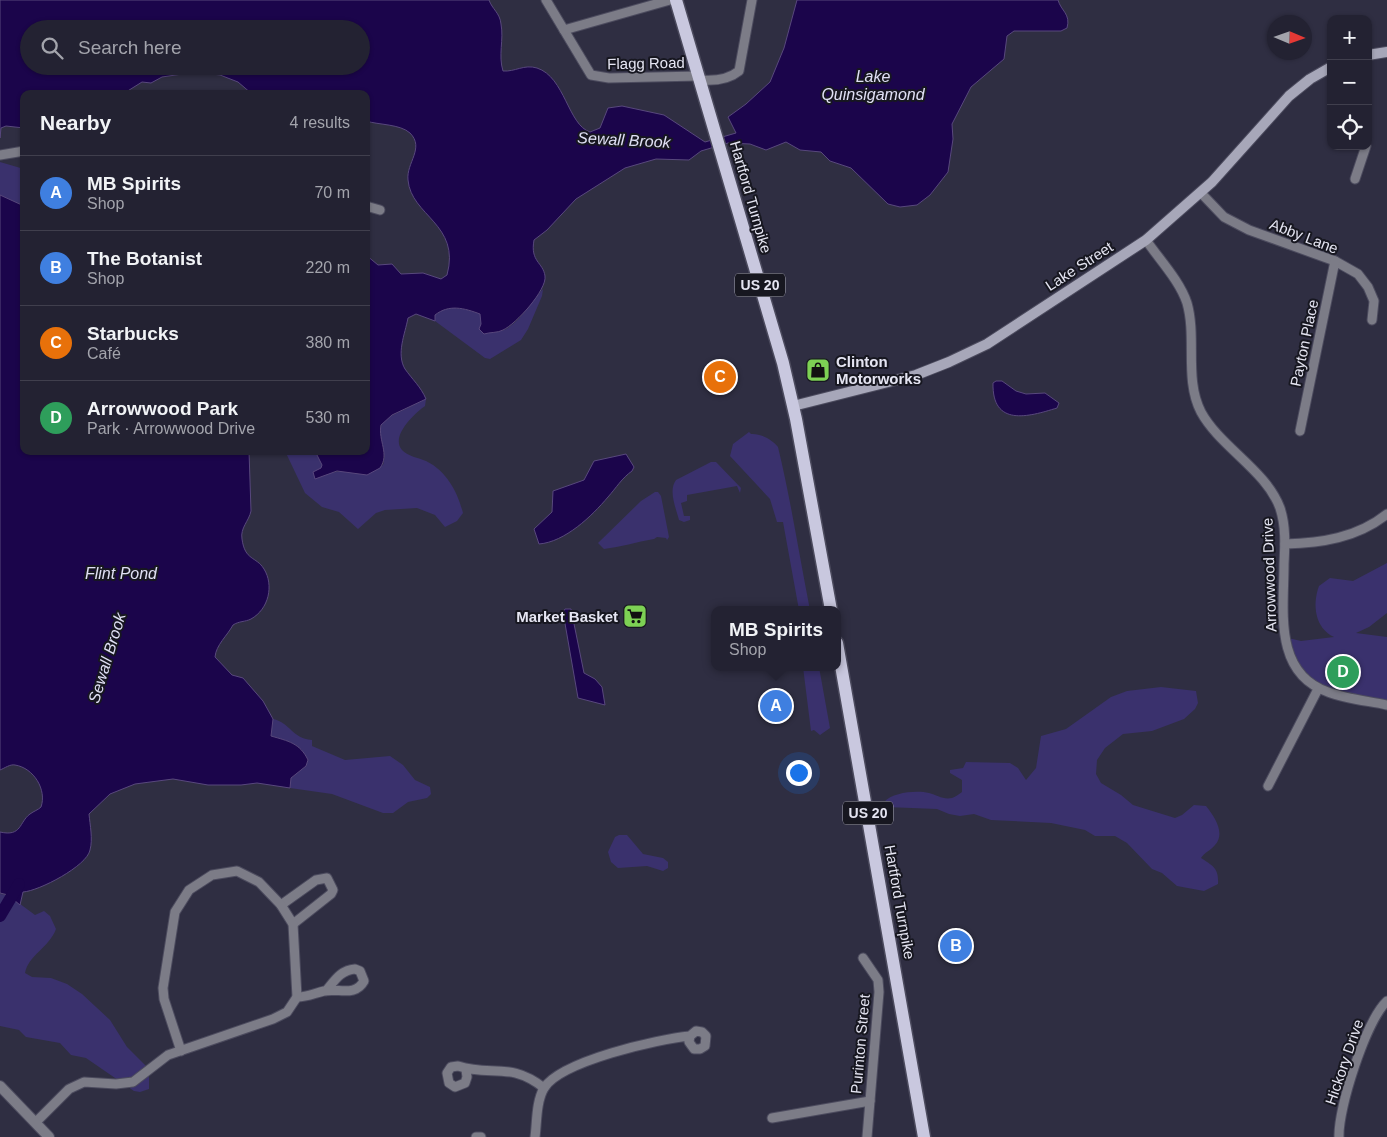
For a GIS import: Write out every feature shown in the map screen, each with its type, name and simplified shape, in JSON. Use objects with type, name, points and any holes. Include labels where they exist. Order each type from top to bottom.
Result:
[{"type":"main road","name":"Hartford Turnpike","points":[[676,0],[772,325],[793,406],[830,606]]},
{"type":"main road","points":[[1372,54],[1387,52]]},
{"type":"main road","name":"Lake Street","points":[[793,406],[904,378],[959,358],[996,338],[1146,240],[1201,193],[1289,96],[1310,79],[1327,69]]},
{"type":"main road","name":"Hartford Turnpike","points":[[841,666],[924,1137]]},
{"type":"street","name":"Flagg Road","points":[[546,0],[593,76],[609,78],[700,78]]},
{"type":"street","points":[[564,30],[670,0]]},
{"type":"street","points":[[700,78],[725,78],[738,71],[752,0]]},
{"type":"street","points":[[1355,179],[1365,150]]},
{"type":"street","points":[[0,155],[20,152]]},
{"type":"street","name":"Abby Lane","points":[[1201,193],[1224,217],[1249,230],[1335,262],[1358,274],[1368,287],[1374,301],[1372,320]]},
{"type":"street","points":[[370,207],[380,210]]},
{"type":"street","name":"Arrowwood Drive","points":[[1146,240],[1178,286],[1187,304],[1194,390],[1199,408],[1209,424],[1273,495],[1283,517],[1284,628],[1286,647],[1299,673],[1318,689],[1339,696],[1387,705]]},
{"type":"street","name":"Payton Place","points":[[1300,431],[1335,262]]},
{"type":"street","points":[[1284,544],[1322,542],[1339,538],[1365,528],[1387,514]]},
{"type":"street","points":[[1268,786],[1318,689]]},
{"type":"street","points":[[36,1122],[69,1089],[84,1082],[116,1084],[133,1082],[143,1076],[155,1063],[168,1055],[181,1051],[215,1037],[274,1019],[287,1012],[297,997],[293,924],[281,905],[260,882],[237,872],[212,875],[189,890],[175,912],[163,988],[164,999],[181,1051]]},
{"type":"street","points":[[281,905],[316,880],[327,878],[330,881],[333,890],[331,894],[293,924]]},
{"type":"street","name":"Purinton Street","points":[[863,958],[878,980],[879,992],[867,1137]]},
{"type":"street","points":[[297,997],[306,997],[326,990]]},
{"type":"street","name":"Hickory Drive","points":[[1339,1137],[1343,1105],[1369,1028],[1377,1013],[1387,1001]]},
{"type":"street","points":[[535,1137],[538,1105],[544,1088],[564,1071],[613,1053],[690,1036]]},
{"type":"street","points":[[466,1070],[514,1071],[534,1079],[544,1088]]},
{"type":"street","points":[[0,1086],[49,1137]]},
{"type":"street","points":[[772,1118],[870,1101]]},
{"type":"street","points":[[476,1137],[481,1137]]},
{"type":"shaded area","points":[[0,162],[20,168],[20,204],[0,195]]},
{"type":"shaded area","points":[[543,289],[542,296],[528,329],[521,340],[490,359],[485,358],[435,321],[435,315],[440,312],[446,309],[457,308],[480,314],[484,334],[502,331],[516,322]]},
{"type":"shaded area","points":[[426,399],[425,406],[405,425],[399,438],[399,444],[404,452],[433,465],[451,483],[463,513],[457,521],[445,527],[435,515],[417,508],[385,510],[376,513],[358,529],[339,512],[322,507],[305,493],[287,455],[317,455],[322,465],[321,468],[329,473],[344,471],[359,474],[383,465],[384,453],[380,431],[385,419]]},
{"type":"shaded area","points":[[749,432],[765,437],[778,447],[809,606],[798,606],[783,522],[777,522],[770,499],[730,456],[733,444]]},
{"type":"shaded area","points":[[711,462],[716,462],[741,488],[740,493],[737,486],[687,495],[687,501],[681,503],[684,516],[690,516],[690,520],[684,522],[679,520],[673,494],[676,480]]},
{"type":"shaded area","points":[[658,492],[661,496],[669,537],[667,540],[666,538],[657,537],[604,549],[598,543],[641,501]]},
{"type":"shaded area","points":[[1387,563],[1387,613],[1369,627],[1356,633],[1387,637],[1387,705],[1350,698],[1305,679],[1284,637],[1301,641],[1334,637],[1319,622],[1316,601],[1319,586],[1330,578],[1353,581]]},
{"type":"shaded area","points":[[804,671],[820,671],[830,728],[820,735],[814,730],[811,731]]},
{"type":"shaded area","points":[[1161,687],[1196,691],[1198,703],[1195,709],[1184,719],[1152,731],[1123,734],[1105,748],[1097,760],[1096,774],[1101,783],[1133,805],[1175,818],[1194,805],[1206,806],[1218,825],[1219,835],[1215,845],[1201,858],[1216,871],[1218,884],[1204,891],[1177,886],[1162,873],[1152,869],[1127,843],[1115,836],[1095,836],[1085,830],[1051,823],[991,820],[974,814],[960,816],[949,814],[937,809],[886,807],[884,802],[888,799],[905,793],[924,792],[946,798],[954,797],[962,792],[962,780],[950,773],[950,770],[963,768],[966,762],[1010,763],[1018,768],[1026,780],[1036,768],[1041,736],[1066,729],[1111,697],[1127,691]]},
{"type":"shaded area","points":[[273,719],[284,724],[295,734],[312,740],[312,746],[345,760],[390,756],[403,765],[415,780],[430,787],[431,794],[427,798],[408,802],[393,813],[383,813],[332,794],[290,788],[291,778],[306,766],[308,760],[297,746],[271,736]]},
{"type":"shaded area","points":[[627,835],[643,854],[663,858],[668,862],[668,868],[663,871],[647,866],[618,868],[611,862],[608,852],[615,837]]},
{"type":"shaded area","points":[[0,894],[8,895],[35,915],[44,911],[50,916],[56,929],[49,941],[30,961],[25,973],[32,977],[51,978],[67,984],[82,994],[110,1020],[127,1047],[149,1069],[149,1089],[140,1092],[134,1091],[86,1058],[71,1055],[60,1043],[26,1037],[19,1030],[0,1026]]},
{"type":"water","points":[[0,0],[489,0],[498,14],[502,30],[501,59],[503,71],[532,67],[546,73],[554,81],[576,120],[583,128],[590,132],[600,128],[608,108],[622,106],[664,115],[705,142],[736,133],[728,117],[746,104],[770,82],[784,48],[797,0],[1058,0],[1068,19],[1067,28],[1061,31],[1014,31],[1007,36],[1004,59],[971,87],[952,124],[953,139],[948,172],[930,195],[917,205],[900,207],[888,204],[851,168],[830,161],[821,152],[800,150],[786,142],[766,150],[750,144],[728,143],[701,151],[689,160],[656,159],[625,168],[576,199],[547,230],[534,240],[534,253],[544,271],[544,282],[530,306],[509,327],[501,331],[484,334],[479,329],[481,324],[480,314],[457,308],[446,309],[440,312],[435,315],[435,321],[416,314],[408,318],[401,350],[402,363],[426,399],[392,415],[381,425],[384,452],[383,463],[380,468],[367,475],[337,471],[315,479],[313,472],[321,468],[322,465],[317,455],[370,455],[370,258],[378,265],[392,264],[401,274],[423,273],[441,279],[447,275],[449,258],[447,244],[442,232],[417,203],[411,192],[408,180],[416,144],[410,133],[406,130],[370,122],[370,90],[247,90],[238,82],[220,75],[370,75],[370,20],[20,20],[20,75],[176,75],[162,77],[151,83],[142,82],[129,90],[20,90],[20,128],[6,126],[1,128],[0,138]]},
{"type":"water","name":"Flint Pond","points":[[0,195],[20,204],[20,455],[249,455],[251,511],[242,531],[242,539],[243,546],[248,555],[261,565],[267,575],[269,582],[268,596],[266,603],[257,615],[233,625],[220,645],[215,657],[232,675],[243,678],[263,701],[273,719],[271,736],[297,746],[308,760],[306,766],[291,778],[290,788],[257,783],[208,785],[173,779],[135,784],[110,794],[89,814],[91,841],[87,856],[81,863],[61,877],[30,891],[23,892],[20,905],[8,895],[0,893],[0,832],[16,831],[26,817],[41,807],[42,794],[37,781],[28,770],[13,765],[0,770]]},
{"type":"water","points":[[1002,381],[1016,391],[1026,394],[1045,393],[1059,403],[1057,408],[1035,414],[1024,416],[1005,413],[998,407],[994,397],[993,383]]},
{"type":"water","points":[[626,454],[634,467],[632,471],[594,512],[568,533],[549,542],[539,544],[534,529],[552,512],[553,491],[584,480],[594,461]]},
{"type":"water","points":[[565,609],[571,609],[584,673],[595,679],[602,687],[605,705],[578,698],[563,612]]},
{"type":"waterway","points":[[0,916],[19,884]]},
{"type":"place","name":"Clinton Motorworks","points":[[818,370]]},
{"type":"place","name":"Starbucks","points":[[720,377]]},
{"type":"place","name":"Market Basket","points":[[635,616]]},
{"type":"place","name":"Arrowwood Park","points":[[1343,672]]},
{"type":"place","name":"MB Spirits","points":[[776,706]]},
{"type":"place","name":"The Botanist","points":[[956,946]]},
{"type":"water label","name":"Lake Quinsigamond","points":[[873,85]]},
{"type":"water label","name":"Sewall Brook","points":[[624,140]]},
{"type":"water label","name":"Sewall Brook","points":[[107,658]]}]
